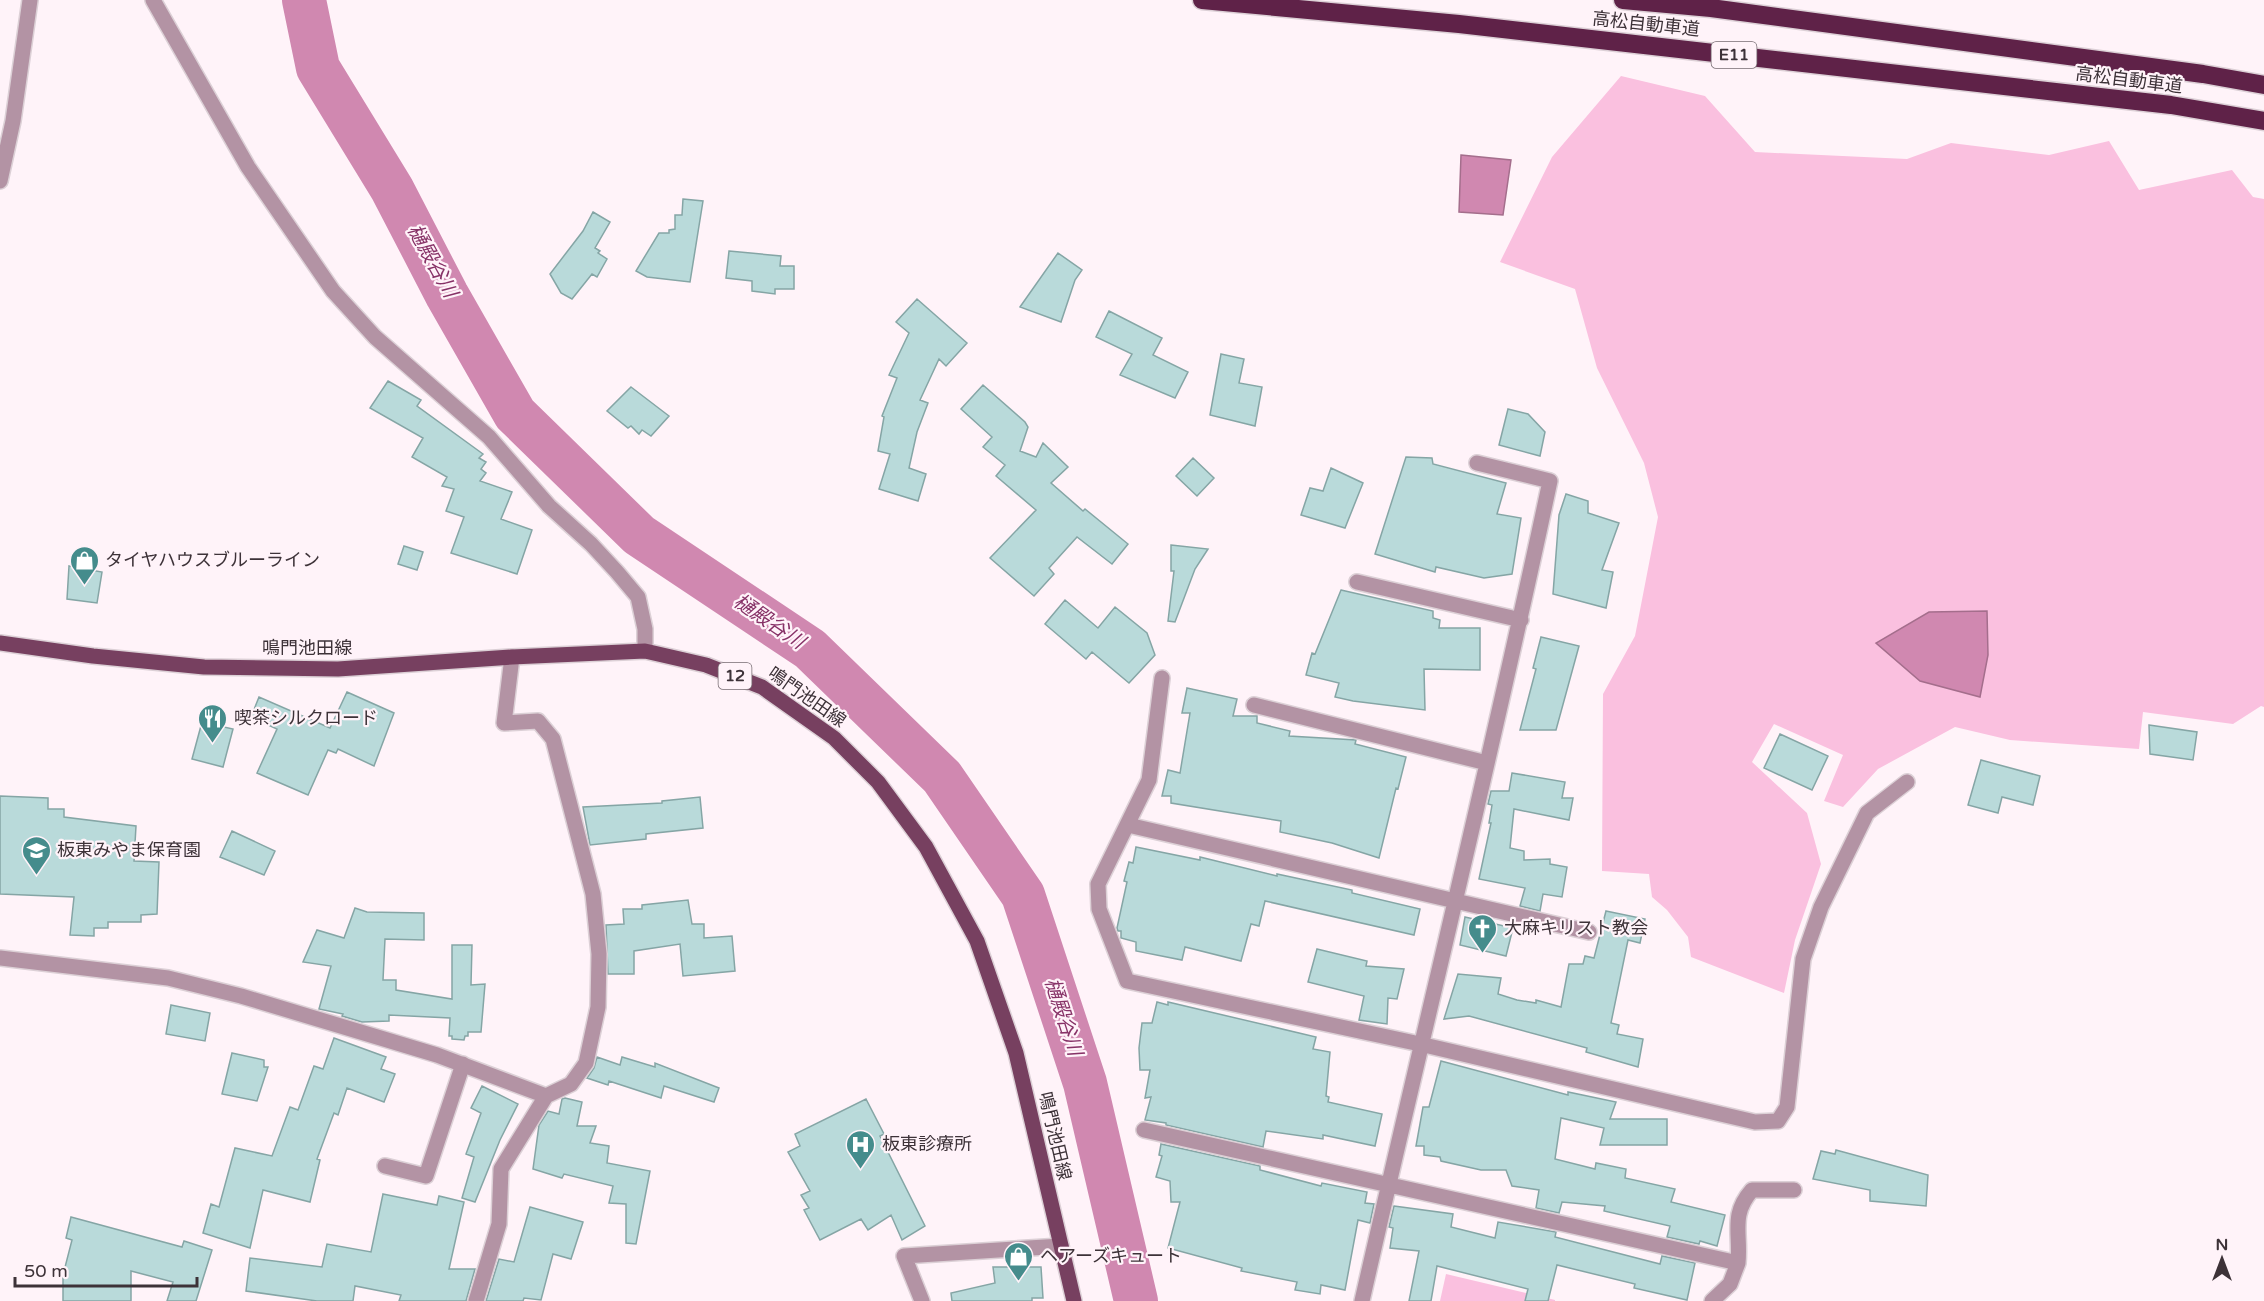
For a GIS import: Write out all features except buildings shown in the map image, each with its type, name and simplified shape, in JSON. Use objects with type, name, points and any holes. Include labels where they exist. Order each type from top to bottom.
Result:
[{"type":"highway","name":"高松自動車道","points":[[1202,0],[1459,24],[2171,105],[2264,121]]},
{"type":"highway","name":"高松自動車道","points":[[1623,0],[1734,11],[2203,74],[2264,85]]},
{"type":"main road","name":"鳴門池田線","points":[[0,643],[93,656],[204,667],[338,669],[645,651],[706,665],[762,687],[834,738],[878,782],[926,847],[977,941],[1016,1053],[1074,1301]]},
{"type":"street","points":[[0,181],[13,121],[30,0]]},
{"type":"street","points":[[153,0],[248,167],[333,291],[375,336],[489,437],[549,506],[591,544],[617,572],[638,597],[645,629],[645,651]]},
{"type":"street","points":[[1362,1301],[1420,1044],[1521,620],[1550,481],[1477,463]]},
{"type":"street","points":[[1357,582],[1521,620]]},
{"type":"street","points":[[476,1301],[499,1224],[501,1169],[546,1096],[571,1084],[586,1063],[598,1007],[599,954],[593,894],[553,739],[538,721],[504,723],[512,657]]},
{"type":"street","points":[[1162,678],[1149,780],[1098,884],[1099,909],[1127,981],[1420,1044],[1755,1122],[1778,1121],[1787,1107],[1803,958],[1821,907],[1868,813],[1907,782]]},
{"type":"street","points":[[1254,705],[1487,763]]},
{"type":"street","points":[[1128,825],[1589,932]]},
{"type":"street","points":[[0,958],[168,978],[241,996],[463,1064],[546,1096]]},
{"type":"street","points":[[385,1166],[426,1176],[463,1064]]},
{"type":"street","points":[[1144,1130],[1738,1263]]},
{"type":"street","points":[[1712,1301],[1730,1284],[1738,1263],[1738,1213],[1743,1201],[1752,1190],[1794,1190]]},
{"type":"street","points":[[922,1301],[904,1256],[1061,1246]]},
{"type":"shaded area","points":[[1621,76],[1705,96],[1755,152],[1907,159],[1951,143],[2049,155],[2109,141],[2139,190],[2232,170],[2253,197],[2264,199],[2264,707],[2261,706],[2233,724],[2143,712],[2139,749],[2010,740],[1955,727],[1878,769],[1843,807],[1824,801],[1843,755],[1774,724],[1752,762],[1807,813],[1821,864],[1795,940],[1784,993],[1691,957],[1688,937],[1667,910],[1652,897],[1649,874],[1602,871],[1603,694],[1635,636],[1658,517],[1644,463],[1597,368],[1575,289],[1500,262],[1552,157]]},
{"type":"shaded area","points":[[1461,155],[1511,160],[1503,215],[1459,212]]},
{"type":"shaded area","points":[[1987,611],[1988,655],[1980,697],[1920,681],[1876,643],[1929,612]]},
{"type":"shaded area","points":[[1446,1274],[1555,1300],[1555,1301],[1440,1301]]},
{"type":"waterway","name":"樋殿谷川","points":[[304,0],[318,68],[392,189],[447,295],[515,414],[639,535],[810,649],[942,777],[1023,895],[1085,1083],[1136,1301]]},
{"type":"place","name":"タイヤハウスブルーライン","points":[[84,586]]},
{"type":"place","name":"喫茶シルクロード","points":[[213,744]]},
{"type":"place","name":"板東みやま保育園","points":[[36,876]]},
{"type":"place","name":"大麻キリスト教会","points":[[1483,954]]},
{"type":"place","name":"板東診療所","points":[[861,1170]]},
{"type":"place","name":"ヘアーズキュート","points":[[1019,1282]]}]
